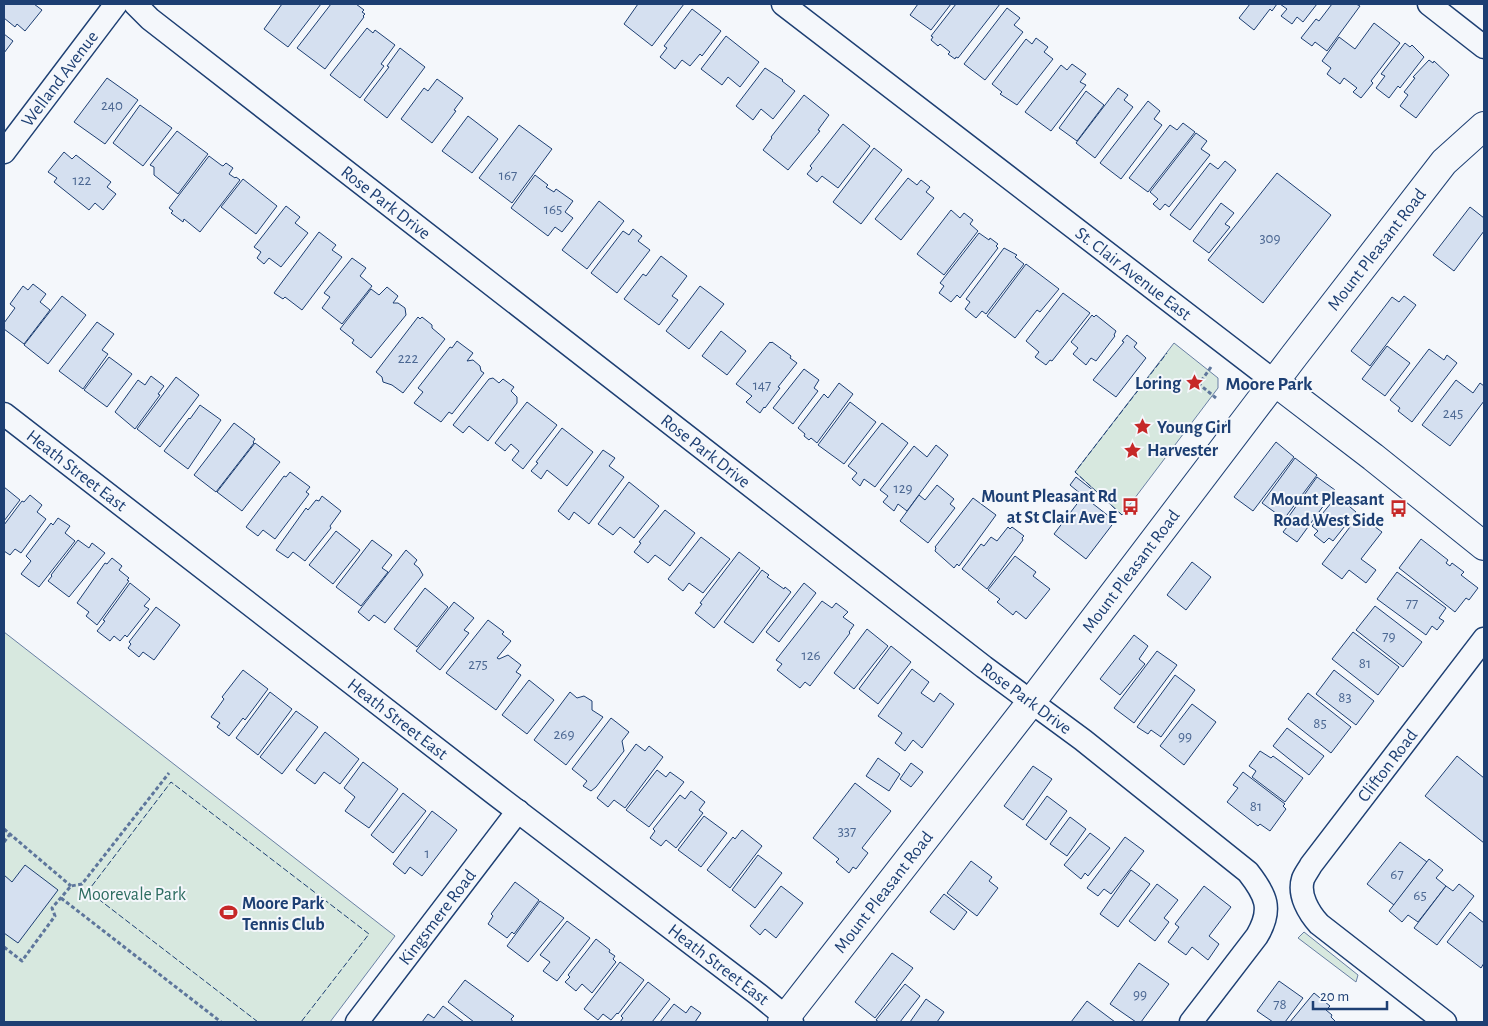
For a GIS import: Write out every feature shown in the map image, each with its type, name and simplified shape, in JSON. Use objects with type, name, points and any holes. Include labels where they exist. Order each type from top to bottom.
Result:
[{"type":"main road","name":"Mount Pleasant Road","points":[[787,1021],[1444,162],[1484,126]]},
{"type":"main road","name":"St. Clair Avenue East","points":[[1275,382],[1484,546]]},
{"type":"street","name":"Welland Avenue","points":[[4,152],[116,4]]},
{"type":"street","name":"Rose Park Drive","points":[[135,4],[166,32],[960,648],[1083,740],[1248,872],[1260,887],[1267,905],[1265,923],[1191,1022]]},
{"type":"street","name":"St. Clair Avenue East","points":[[783,4],[1275,382]]},
{"type":"street","points":[[1429,4],[1484,47]]},
{"type":"street","name":"Heath Street East","points":[[4,414],[518,812],[759,995],[787,1021]]},
{"type":"street","name":"Clifton Road","points":[[1445,1022],[1319,924],[1310,915],[1302,896],[1303,881],[1311,864],[1484,639]]},
{"type":"street","name":"Kingsmere Road","points":[[357,1022],[518,812]]},
{"type":"path","points":[[1211,367],[1199,384],[1216,398]]},
{"type":"path","points":[[4,947],[22,960],[55,916],[52,908],[70,886],[82,884],[169,773]]},
{"type":"path","points":[[4,828],[70,886]]},
{"type":"path","points":[[4,842],[10,834]]},
{"type":"path","points":[[61,898],[221,1022]]},
{"type":"green space","points":[[1174,343],[1218,378],[1218,388],[1122,515],[1075,472]]},
{"type":"green space","name":"Moorevale Park","points":[[4,632],[395,936],[330,1022],[4,1022]]},
{"type":"green space","points":[[1304,932],[1358,975],[1356,982],[1298,938]]},
{"type":"building","points":[[4,4],[34,4],[42,10],[25,31],[17,24],[15,27],[4,18]]},
{"type":"building","points":[[282,4],[321,4],[288,47],[264,29]]},
{"type":"building","points":[[331,4],[356,4],[364,10],[362,12],[365,14],[325,69],[297,48]]},
{"type":"building","points":[[638,4],[684,4],[652,46],[624,24]]},
{"type":"building","points":[[918,4],[951,4],[931,30],[910,15]]},
{"type":"building","points":[[956,4],[1000,4],[958,58],[956,57],[955,59],[940,44],[938,46],[931,40],[933,37],[931,36]]},
{"type":"building","points":[[1250,4],[1277,4],[1272,11],[1270,9],[1254,30],[1239,18]]},
{"type":"building","points":[[1280,4],[1317,4],[1303,22],[1297,17],[1292,24],[1281,16],[1287,9]]},
{"type":"building","points":[[1332,4],[1356,4],[1360,6],[1327,51],[1315,42],[1312,46],[1301,38],[1316,19],[1319,21]]},
{"type":"building","points":[[1007,8],[1020,18],[1014,25],[1023,32],[985,80],[964,64]]},
{"type":"building","points":[[692,9],[721,31],[702,56],[700,54],[690,66],[682,60],[675,69],[660,57],[667,48],[664,46]]},
{"type":"building","points":[[1374,23],[1400,43],[1371,81],[1373,83],[1361,98],[1353,92],[1357,88],[1344,78],[1340,84],[1327,74],[1331,68],[1322,61],[1339,37],[1355,49]]},
{"type":"building","points":[[367,28],[373,33],[375,30],[395,45],[381,64],[384,66],[360,98],[330,75]]},
{"type":"building","points":[[4,34],[13,41],[4,53]]},
{"type":"building","points":[[726,36],[759,62],[740,87],[728,77],[722,85],[701,69]]},
{"type":"building","points":[[1036,38],[1048,47],[1044,52],[1053,59],[1017,105],[1000,94],[1002,92],[992,84],[1026,39],[1032,44]]},
{"type":"building","points":[[1405,43],[1410,47],[1412,45],[1424,57],[1400,88],[1398,86],[1389,98],[1376,88],[1385,76],[1381,74]]},
{"type":"building","points":[[400,48],[425,67],[387,118],[364,100],[389,67],[387,66]]},
{"type":"building","points":[[1429,60],[1433,63],[1434,61],[1449,75],[1416,118],[1400,106],[1408,95],[1404,92],[1415,78],[1413,77]]},
{"type":"building","points":[[1072,64],[1086,74],[1080,82],[1086,85],[1051,131],[1025,112],[1061,65],[1067,70]]},
{"type":"building","points":[[765,68],[795,91],[773,119],[761,109],[753,120],[736,106]]},
{"type":"building","points":[[107,78],[138,100],[105,144],[74,122]]},
{"type":"building","points":[[437,79],[463,98],[454,110],[456,111],[432,143],[401,119],[424,88],[428,91]]},
{"type":"building","points":[[1118,88],[1128,95],[1124,100],[1133,107],[1095,158],[1076,143]]},
{"type":"building","points":[[1086,91],[1104,105],[1077,141],[1059,128]]},
{"type":"building","points":[[804,95],[829,115],[818,130],[820,131],[788,170],[763,150]]},
{"type":"building","points":[[1148,101],[1160,111],[1154,119],[1162,125],[1121,179],[1100,163]]},
{"type":"building","points":[[140,105],[172,128],[143,166],[113,143]]},
{"type":"building","points":[[468,116],[498,139],[472,173],[442,151]]},
{"type":"building","points":[[1183,123],[1195,132],[1148,192],[1129,178],[1170,125],[1177,130]]},
{"type":"building","points":[[843,124],[870,146],[838,188],[822,176],[817,182],[807,174],[812,168],[810,166]]},
{"type":"building","points":[[519,125],[552,149],[512,203],[479,178]]},
{"type":"building","points":[[177,131],[208,154],[178,194],[154,175],[154,167],[150,165]]},
{"type":"building","points":[[1196,133],[1207,141],[1201,149],[1210,155],[1169,207],[1165,204],[1160,210],[1153,204],[1158,199],[1150,192]]},
{"type":"building","points":[[874,148],[902,170],[861,224],[833,202]]},
{"type":"building","points":[[64,152],[72,159],[76,155],[111,182],[107,187],[116,194],[103,210],[95,203],[89,210],[54,182],[57,178],[48,172]]},
{"type":"building","points":[[209,156],[223,166],[226,163],[233,168],[229,174],[240,180],[200,232],[184,219],[183,222],[171,213],[173,211],[169,208]]},
{"type":"building","points":[[1225,161],[1236,170],[1190,230],[1170,215],[1210,163],[1218,169]]},
{"type":"building","points":[[1277,173],[1331,215],[1263,303],[1208,260]]},
{"type":"building","points":[[535,175],[548,185],[546,187],[554,192],[556,189],[573,201],[565,212],[573,218],[562,232],[555,227],[548,236],[511,208]]},
{"type":"building","points":[[908,178],[917,185],[921,180],[930,187],[926,192],[934,198],[901,240],[875,219]]},
{"type":"building","points":[[243,179],[277,206],[256,234],[221,207]]},
{"type":"building","points":[[599,201],[624,221],[587,269],[562,250]]},
{"type":"building","points":[[1221,203],[1234,213],[1225,224],[1230,227],[1209,253],[1193,241]]},
{"type":"building","points":[[286,206],[300,217],[295,223],[308,233],[281,267],[269,258],[264,264],[257,258],[261,252],[254,247]]},
{"type":"building","points":[[1470,207],[1484,218],[1484,231],[1454,271],[1433,255]]},
{"type":"building","points":[[951,210],[960,218],[964,213],[973,220],[970,224],[978,231],[944,275],[917,254]]},
{"type":"building","points":[[633,229],[642,236],[638,241],[650,250],[617,293],[591,273],[623,231],[629,235]]},
{"type":"building","points":[[319,232],[336,245],[332,250],[342,257],[302,310],[285,297],[283,299],[274,293]]},
{"type":"building","points":[[979,233],[998,244],[996,246],[998,248],[960,298],[957,295],[951,302],[939,293],[944,286],[940,283]]},
{"type":"building","points":[[1004,248],[1017,255],[1015,257],[1024,264],[986,314],[982,311],[976,318],[965,309],[970,302],[966,299]]},
{"type":"building","points":[[661,256],[687,276],[672,296],[678,300],[659,325],[624,299],[643,274],[646,276]]},
{"type":"building","points":[[352,258],[366,268],[360,276],[372,286],[342,324],[322,308],[330,297],[324,293]]},
{"type":"building","points":[[1026,264],[1059,289],[1040,312],[1037,310],[1015,338],[987,316]]},
{"type":"building","points":[[33,284],[46,294],[40,302],[50,310],[24,344],[4,329],[4,323],[15,308],[10,304],[23,286],[28,290]]},
{"type":"building","points":[[700,286],[724,304],[689,349],[666,331]]},
{"type":"building","points":[[387,287],[398,296],[393,303],[398,303],[405,308],[406,315],[371,358],[352,343],[354,340],[340,329],[371,289],[379,295]]},
{"type":"building","points":[[1063,293],[1090,313],[1052,361],[1050,360],[1046,365],[1035,357],[1039,352],[1026,341]]},
{"type":"building","points":[[62,296],[86,315],[48,364],[24,345]]},
{"type":"building","points":[[1404,296],[1416,305],[1370,366],[1351,351],[1392,297],[1399,302]]},
{"type":"building","points":[[1092,315],[1094,317],[1096,315],[1116,331],[1115,336],[1096,361],[1091,358],[1086,365],[1073,354],[1078,348],[1071,342]]},
{"type":"building","points":[[418,317],[420,319],[422,317],[432,325],[432,328],[445,339],[403,393],[392,385],[383,382],[382,377],[376,372]]},
{"type":"building","points":[[97,322],[114,334],[102,350],[108,354],[83,389],[59,371]]},
{"type":"building","points":[[721,331],[746,351],[727,375],[702,356]]},
{"type":"building","points":[[1127,335],[1137,343],[1134,347],[1146,358],[1116,397],[1093,380],[1124,342],[1122,341]]},
{"type":"building","points":[[457,341],[473,353],[467,361],[473,360],[484,373],[452,414],[449,412],[441,422],[414,403],[423,392],[418,388],[450,347],[452,348]]},
{"type":"building","points":[[770,342],[791,356],[790,358],[797,363],[760,413],[746,402],[752,396],[736,384]]},
{"type":"building","points":[[1387,346],[1410,363],[1385,396],[1362,379]]},
{"type":"building","points":[[1429,349],[1444,360],[1447,355],[1457,363],[1412,422],[1398,411],[1400,408],[1390,400]]},
{"type":"building","points":[[109,357],[132,374],[107,407],[84,390]]},
{"type":"building","points":[[804,369],[819,380],[814,388],[818,391],[793,424],[773,408]]},
{"type":"building","points":[[151,376],[164,386],[158,394],[160,395],[135,429],[115,412],[138,380],[145,385]]},
{"type":"building","points":[[176,377],[199,395],[160,447],[137,429]]},
{"type":"building","points":[[493,378],[499,383],[503,379],[514,387],[511,391],[517,397],[517,403],[488,441],[469,426],[463,433],[453,425],[489,379]]},
{"type":"building","points":[[1456,380],[1473,393],[1480,383],[1484,386],[1484,401],[1450,446],[1422,425]]},
{"type":"building","points":[[839,383],[853,394],[817,443],[811,438],[809,440],[798,428],[824,394],[828,398]]},
{"type":"building","points":[[527,402],[557,425],[523,469],[512,460],[519,451],[511,444],[505,451],[495,443]]},
{"type":"building","points":[[850,402],[876,422],[844,464],[818,445]]},
{"type":"building","points":[[200,405],[221,420],[188,469],[164,451]]},
{"type":"building","points":[[234,423],[255,439],[254,443],[216,492],[194,475]]},
{"type":"building","points":[[882,423],[908,443],[875,487],[864,479],[860,486],[852,479],[857,473],[848,466]]},
{"type":"building","points":[[562,428],[593,452],[567,486],[547,470],[541,479],[531,471]]},
{"type":"building","points":[[1276,442],[1294,457],[1253,511],[1234,497]]},
{"type":"building","points":[[255,443],[280,462],[242,511],[217,492]]},
{"type":"building","points":[[936,445],[948,455],[907,511],[898,504],[894,511],[883,502],[888,496],[880,490],[914,446],[927,457]]},
{"type":"building","points":[[603,450],[615,458],[609,466],[624,477],[589,524],[574,512],[569,520],[558,511]]},
{"type":"building","points":[[1295,458],[1317,475],[1284,519],[1262,503]]},
{"type":"building","points":[[290,472],[310,487],[306,492],[309,494],[275,539],[263,530],[258,536],[246,527],[284,476],[286,477]]},
{"type":"building","points":[[1076,477],[1094,491],[1087,499],[1070,485]]},
{"type":"building","points":[[1317,477],[1335,490],[1297,542],[1283,532],[1291,522],[1287,519]]},
{"type":"building","points":[[629,482],[659,506],[634,538],[620,527],[613,535],[598,524]]},
{"type":"building","points":[[937,485],[954,499],[950,504],[955,508],[928,543],[900,521],[919,495],[925,500]]},
{"type":"building","points":[[4,487],[20,500],[4,521]]},
{"type":"building","points":[[30,495],[42,505],[37,512],[46,519],[21,553],[15,549],[10,555],[4,551],[4,525],[22,501],[24,502]]},
{"type":"building","points":[[322,496],[341,511],[330,526],[331,528],[305,561],[293,552],[288,558],[276,550],[306,508],[308,510]]},
{"type":"building","points":[[1083,496],[1115,521],[1086,559],[1054,534]]},
{"type":"building","points":[[1337,496],[1356,512],[1333,541],[1329,538],[1324,543],[1314,535],[1318,531],[1312,526]]},
{"type":"building","points":[[973,498],[996,515],[959,566],[957,564],[954,568],[935,551],[935,547]]},
{"type":"building","points":[[665,510],[695,533],[670,566],[655,555],[648,563],[634,552],[641,543],[639,542]]},
{"type":"building","points":[[1359,515],[1382,532],[1361,559],[1376,570],[1366,583],[1349,570],[1342,579],[1322,564]]},
{"type":"building","points":[[58,518],[70,526],[65,533],[75,541],[39,587],[21,574],[31,561],[26,556],[51,523],[53,525]]},
{"type":"building","points":[[1008,527],[1010,529],[1012,527],[1024,536],[1023,540],[987,589],[962,569],[981,544],[984,546],[991,537],[997,541]]},
{"type":"building","points":[[336,531],[360,550],[333,584],[309,565]]},
{"type":"building","points":[[701,537],[730,559],[703,593],[689,583],[683,591],[668,579]]},
{"type":"building","points":[[1421,539],[1448,560],[1446,563],[1450,566],[1452,563],[1464,572],[1461,575],[1478,588],[1469,600],[1466,598],[1455,612],[1399,568]]},
{"type":"building","points":[[78,540],[89,548],[92,543],[105,553],[69,597],[48,581]]},
{"type":"building","points":[[372,540],[392,555],[382,568],[388,572],[361,606],[336,587]]},
{"type":"building","points":[[406,550],[417,560],[414,564],[423,575],[385,623],[374,615],[369,621],[358,612]]},
{"type":"building","points":[[739,552],[760,568],[714,628],[695,613],[702,604],[700,603]]},
{"type":"building","points":[[1015,556],[1036,572],[1033,576],[1050,589],[1026,619],[1016,611],[1013,615],[997,602],[1000,599],[988,590]]},
{"type":"building","points":[[112,558],[122,566],[119,570],[129,578],[127,580],[129,581],[97,625],[86,616],[89,612],[77,603],[105,563],[107,564]]},
{"type":"building","points":[[1192,562],[1211,577],[1186,610],[1167,595]]},
{"type":"building","points":[[762,570],[769,575],[767,577],[791,592],[753,643],[724,622]]},
{"type":"building","points":[[1397,572],[1446,608],[1439,618],[1444,621],[1437,630],[1432,626],[1426,635],[1377,599]]},
{"type":"building","points":[[130,583],[150,599],[144,606],[149,609],[127,637],[125,635],[120,641],[114,636],[110,641],[97,631]]},
{"type":"building","points":[[804,583],[816,593],[779,642],[766,632]]},
{"type":"building","points":[[425,588],[448,607],[417,647],[394,629]]},
{"type":"building","points":[[822,601],[832,608],[836,603],[848,612],[843,617],[854,625],[810,686],[805,682],[800,688],[777,670],[782,664],[776,660]]},
{"type":"building","points":[[454,602],[474,618],[464,630],[469,633],[440,670],[416,651]]},
{"type":"building","points":[[1375,606],[1422,642],[1403,667],[1356,630]]},
{"type":"building","points":[[156,607],[180,625],[154,660],[143,652],[139,657],[128,648],[131,644],[129,642]]},
{"type":"building","points":[[488,620],[504,632],[502,634],[511,641],[497,658],[508,655],[521,665],[516,672],[521,675],[496,710],[446,673]]},
{"type":"building","points":[[867,629],[888,646],[854,689],[834,673]]},
{"type":"building","points":[[1353,632],[1399,667],[1378,695],[1332,659]]},
{"type":"building","points":[[1134,635],[1148,646],[1139,659],[1145,664],[1120,695],[1100,679]]},
{"type":"building","points":[[891,646],[911,662],[878,704],[859,689]]},
{"type":"building","points":[[1157,651],[1177,665],[1134,723],[1114,708]]},
{"type":"building","points":[[912,669],[929,682],[921,693],[934,702],[940,693],[954,704],[922,748],[913,740],[905,751],[895,743],[902,733],[878,716]]},
{"type":"building","points":[[243,670],[268,689],[245,720],[243,718],[229,736],[217,727],[220,723],[211,717],[224,699],[222,697]]},
{"type":"building","points":[[1334,670],[1374,701],[1356,725],[1316,694]]},
{"type":"building","points":[[1175,675],[1195,690],[1161,737],[1151,730],[1148,734],[1137,727]]},
{"type":"building","points":[[529,680],[554,700],[527,734],[502,715]]},
{"type":"building","points":[[270,692],[292,709],[258,755],[236,738]]},
{"type":"building","points":[[570,692],[577,698],[584,696],[592,701],[592,710],[603,717],[566,765],[534,740]]},
{"type":"building","points":[[1308,693],[1351,727],[1331,753],[1288,719]]},
{"type":"building","points":[[1192,704],[1216,722],[1184,765],[1160,746]]},
{"type":"building","points":[[296,711],[318,727],[282,774],[260,757]]},
{"type":"building","points":[[611,718],[629,732],[622,741],[624,751],[591,791],[583,786],[587,781],[572,769]]},
{"type":"building","points":[[1287,728],[1324,756],[1309,775],[1273,746]]},
{"type":"building","points":[[325,732],[359,759],[340,784],[324,772],[315,784],[296,770]]},
{"type":"building","points":[[636,744],[645,751],[649,746],[663,757],[625,808],[614,800],[608,807],[597,798]]},
{"type":"building","points":[[1260,751],[1271,758],[1273,756],[1303,778],[1285,802],[1252,777],[1256,771],[1249,766]]},
{"type":"building","points":[[1457,756],[1484,778],[1484,843],[1425,796]]},
{"type":"building","points":[[878,758],[900,774],[889,791],[866,776]]},
{"type":"building","points":[[363,762],[398,789],[369,828],[345,811],[355,797],[344,788]]},
{"type":"building","points":[[911,763],[923,772],[911,787],[900,779]]},
{"type":"building","points":[[1033,766],[1052,779],[1023,820],[1004,806]]},
{"type":"building","points":[[657,770],[666,777],[670,772],[684,782],[649,827],[626,810]]},
{"type":"building","points":[[1243,772],[1285,804],[1283,806],[1286,809],[1270,831],[1260,824],[1258,826],[1227,802],[1238,788],[1233,785]]},
{"type":"building","points":[[855,783],[891,811],[862,848],[868,853],[856,869],[853,867],[849,873],[836,862],[839,859],[813,838]]},
{"type":"building","points":[[691,791],[705,802],[699,810],[703,813],[676,848],[666,840],[661,846],[650,838],[655,831],[653,829],[680,795],[685,799]]},
{"type":"building","points":[[403,793],[426,811],[393,853],[371,835]]},
{"type":"building","points":[[1047,796],[1067,811],[1046,840],[1026,825]]},
{"type":"building","points":[[432,811],[457,830],[422,876],[410,867],[405,874],[393,864]]},
{"type":"building","points":[[704,816],[727,833],[701,867],[678,850]]},
{"type":"building","points":[[1070,817],[1086,829],[1067,856],[1050,844]]},
{"type":"building","points":[[742,830],[762,846],[730,888],[707,870],[733,837],[735,839]]},
{"type":"building","points":[[1090,833],[1110,848],[1088,876],[1085,873],[1081,879],[1064,865]]},
{"type":"building","points":[[1125,837],[1144,851],[1111,894],[1104,889],[1098,896],[1087,888]]},
{"type":"building","points":[[1400,842],[1427,862],[1394,905],[1367,884]]},
{"type":"building","points":[[758,855],[782,873],[755,908],[732,890]]},
{"type":"building","points":[[1429,859],[1443,870],[1436,878],[1446,886],[1418,922],[1408,915],[1402,922],[1389,911]]},
{"type":"building","points":[[971,861],[992,877],[989,881],[998,888],[977,916],[947,893]]},
{"type":"building","points":[[25,865],[58,890],[18,943],[4,933],[4,875],[12,882]]},
{"type":"building","points":[[1131,870],[1150,884],[1118,927],[1100,914]]},
{"type":"building","points":[[515,882],[539,900],[514,934],[512,932],[507,938],[488,924],[493,916],[491,914]]},
{"type":"building","points":[[1157,884],[1178,900],[1164,918],[1169,922],[1155,941],[1129,921]]},
{"type":"building","points":[[1459,884],[1474,896],[1437,945],[1414,928],[1446,886],[1453,891]]},
{"type":"building","points":[[781,886],[803,903],[776,938],[765,929],[760,935],[750,926]]},
{"type":"building","points":[[1204,886],[1231,907],[1209,936],[1219,944],[1208,960],[1192,947],[1186,955],[1168,942],[1179,927],[1175,924]]},
{"type":"building","points":[[944,894],[967,912],[954,930],[930,912]]},
{"type":"building","points":[[540,901],[564,918],[528,962],[507,946]]},
{"type":"building","points":[[1470,912],[1484,923],[1484,963],[1481,968],[1447,942]]},
{"type":"building","points":[[567,921],[590,938],[557,981],[543,971],[550,962],[540,955]]},
{"type":"building","points":[[596,939],[610,950],[609,952],[615,956],[613,959],[616,962],[592,993],[582,984],[576,991],[565,982],[570,977],[568,975]]},
{"type":"building","points":[[892,953],[913,968],[875,1018],[855,1002]]},
{"type":"building","points":[[620,962],[644,980],[618,1014],[611,1020],[603,1014],[598,1020],[584,1009]]},
{"type":"building","points":[[1139,963],[1169,984],[1141,1022],[1136,1022],[1110,1004]]},
{"type":"building","points":[[465,980],[514,1016],[511,1019],[513,1022],[474,1022],[448,1002]]},
{"type":"building","points":[[1279,981],[1303,998],[1285,1022],[1273,1022],[1257,1011]]},
{"type":"building","points":[[648,982],[670,999],[652,1022],[620,1022],[623,1018],[621,1016]]},
{"type":"building","points":[[905,984],[920,996],[900,1022],[879,1022],[876,1020]]},
{"type":"building","points":[[1314,993],[1330,1006],[1326,1010],[1335,1021],[1290,1022]]},
{"type":"building","points":[[926,999],[944,1012],[937,1022],[910,1022]]},
{"type":"building","points":[[1087,1001],[1115,1022],[1071,1022]]},
{"type":"building","points":[[674,1004],[686,1013],[691,1006],[701,1013],[695,1022],[660,1022]]},
{"type":"building","points":[[443,1006],[464,1022],[422,1022],[428,1014],[434,1018]]},
{"type":"fence","points":[[1122,515],[1075,472],[1167,353]]},
{"type":"fence","points":[[258,1022],[88,891],[171,782],[369,934],[301,1022]]},
{"type":"place","name":"Loring","points":[[1195,383]]},
{"type":"place","name":"Young Girl","points":[[1143,427]]},
{"type":"place","name":"Harvester","points":[[1133,450]]},
{"type":"place","name":"Mount Pleasant Rd at St Clair Ave E","points":[[1131,506]]},
{"type":"place","name":"Mount Pleasant Road West Side","points":[[1398,509]]},
{"type":"place","name":"Moore Park Tennis Club","points":[[228,913]]},
{"type":"district","name":"Moore Park","points":[[1269,383]]}]
